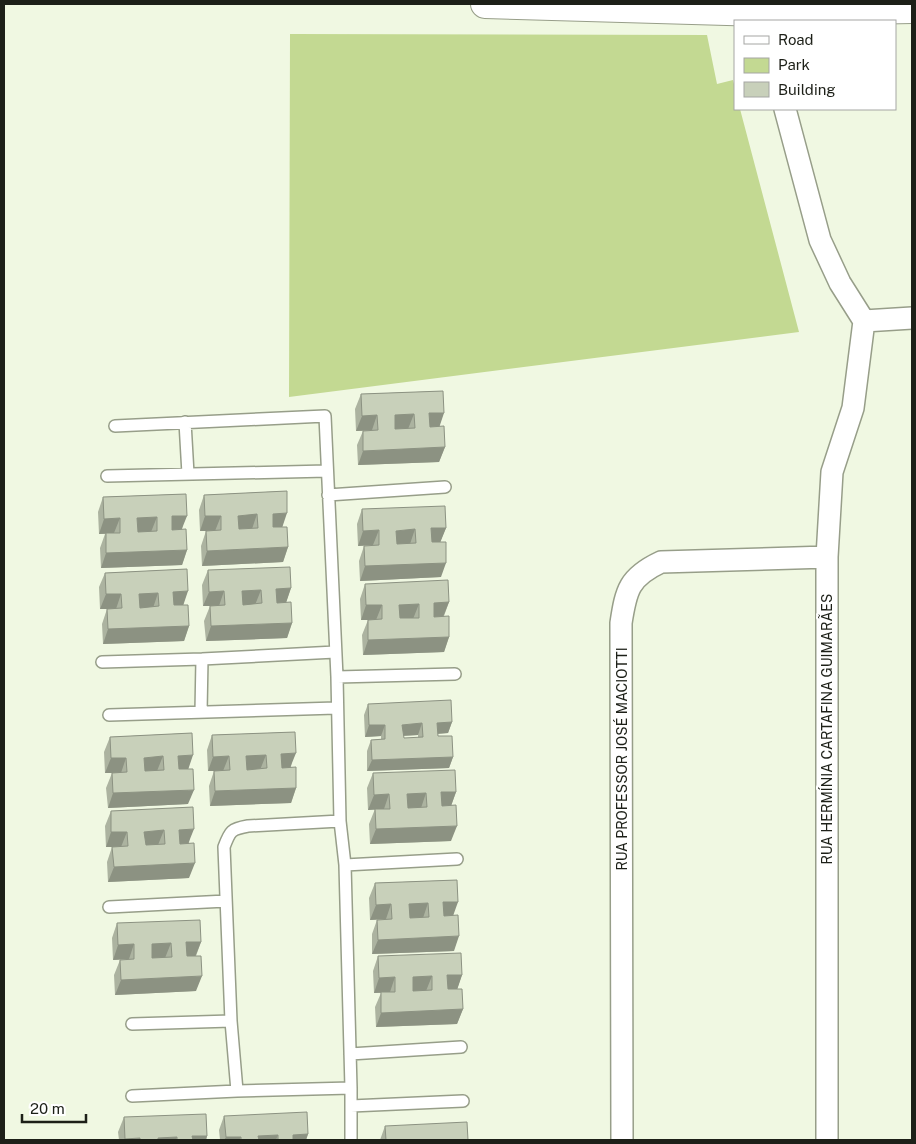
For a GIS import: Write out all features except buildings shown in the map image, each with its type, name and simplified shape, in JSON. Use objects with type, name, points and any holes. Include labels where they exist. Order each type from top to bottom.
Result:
[{"type":"street","points":[[484,4],[762,12],[905,8]]},
{"type":"street","points":[[785,110],[820,240],[840,283],[864,321],[912,318]]},
{"type":"street","name":"RUA HERMÍNIA CARTAFINA GUIMARÃES","points":[[827,1140],[828,557],[832,472],[853,408],[864,321]]},
{"type":"street","name":"RUA PROFESSOR JOSÉ MACIOTTI","points":[[622,1140],[621,623],[624,602],[629,588],[637,576],[661,562],[828,557]]},
{"type":"lane","points":[[115,426],[325,416],[340,821],[345,865],[352,1088],[350,1140]]},
{"type":"lane","points":[[185,422],[188,474]]},
{"type":"lane","points":[[107,476],[327,471]]},
{"type":"lane","points":[[328,495],[445,487]]},
{"type":"lane","points":[[102,662],[335,652]]},
{"type":"lane","points":[[201,712],[202,659]]},
{"type":"lane","points":[[336,677],[455,674]]},
{"type":"lane","points":[[109,715],[336,708]]},
{"type":"lane","points":[[237,1091],[231,1021],[224,847],[229,834],[236,829],[248,826],[340,821]]},
{"type":"lane","points":[[345,865],[457,859]]},
{"type":"lane","points":[[108,907],[226,901]]},
{"type":"lane","points":[[132,1024],[231,1021]]},
{"type":"lane","points":[[350,1054],[461,1047]]},
{"type":"lane","points":[[132,1096],[352,1088]]},
{"type":"lane","points":[[351,1106],[463,1101]]},
{"type":"green space","points":[[290,34],[707,35],[717,84],[733,80],[734,110],[740,110],[799,332],[289,397]]}]
